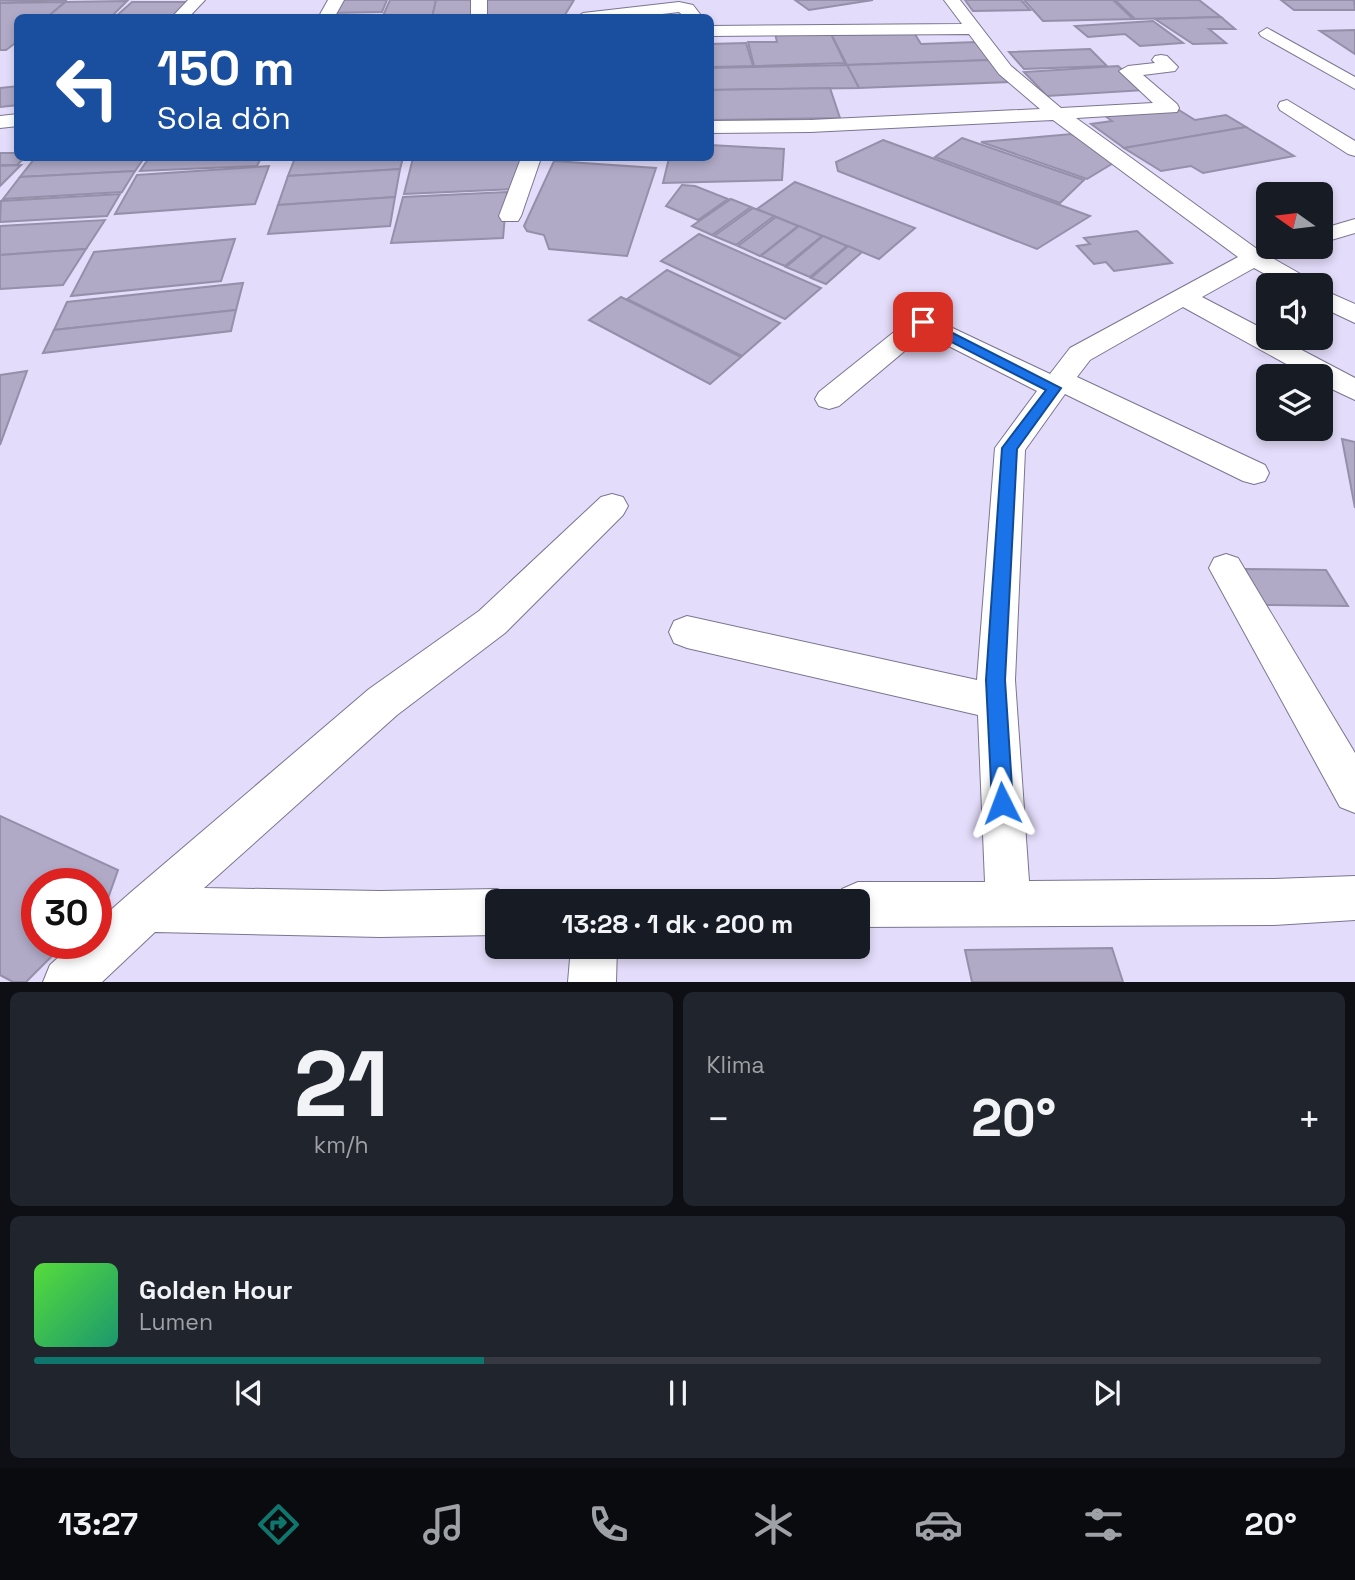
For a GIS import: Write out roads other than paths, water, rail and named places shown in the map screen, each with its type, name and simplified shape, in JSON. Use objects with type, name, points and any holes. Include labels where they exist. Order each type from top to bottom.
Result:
[{"type":"street","points":[[183,14],[197,0]]},
{"type":"street","points":[[952,0],[1005,70],[1056,113],[1254,258],[1281,273]]},
{"type":"street","points":[[618,14],[679,7],[687,8],[692,14]]},
{"type":"street","points":[[714,31],[973,29]]},
{"type":"street","points":[[1267,33],[1355,85]]},
{"type":"street","points":[[714,127],[810,126],[1170,108],[1128,71],[1169,67],[1161,60]]},
{"type":"street","points":[[1287,106],[1355,150]]},
{"type":"street","points":[[510,216],[530,161]]},
{"type":"street","points":[[1008,904],[996,702],[1010,448],[1080,354],[1254,258]]},
{"type":"street","points":[[1183,298],[1355,390]]},
{"type":"street","points":[[1333,303],[1355,315]]},
{"type":"street","points":[[829,399],[923,322],[1254,473]]},
{"type":"street","points":[[67,982],[146,909],[383,702],[492,622],[612,506]]},
{"type":"street","points":[[1226,568],[1355,792]]},
{"type":"street","points":[[687,632],[996,702]]},
{"type":"street","points":[[870,905],[1274,902],[1355,898]]},
{"type":"street","points":[[146,909],[380,914],[485,912]]},
{"type":"street","points":[[592,982],[593,959]]}]
